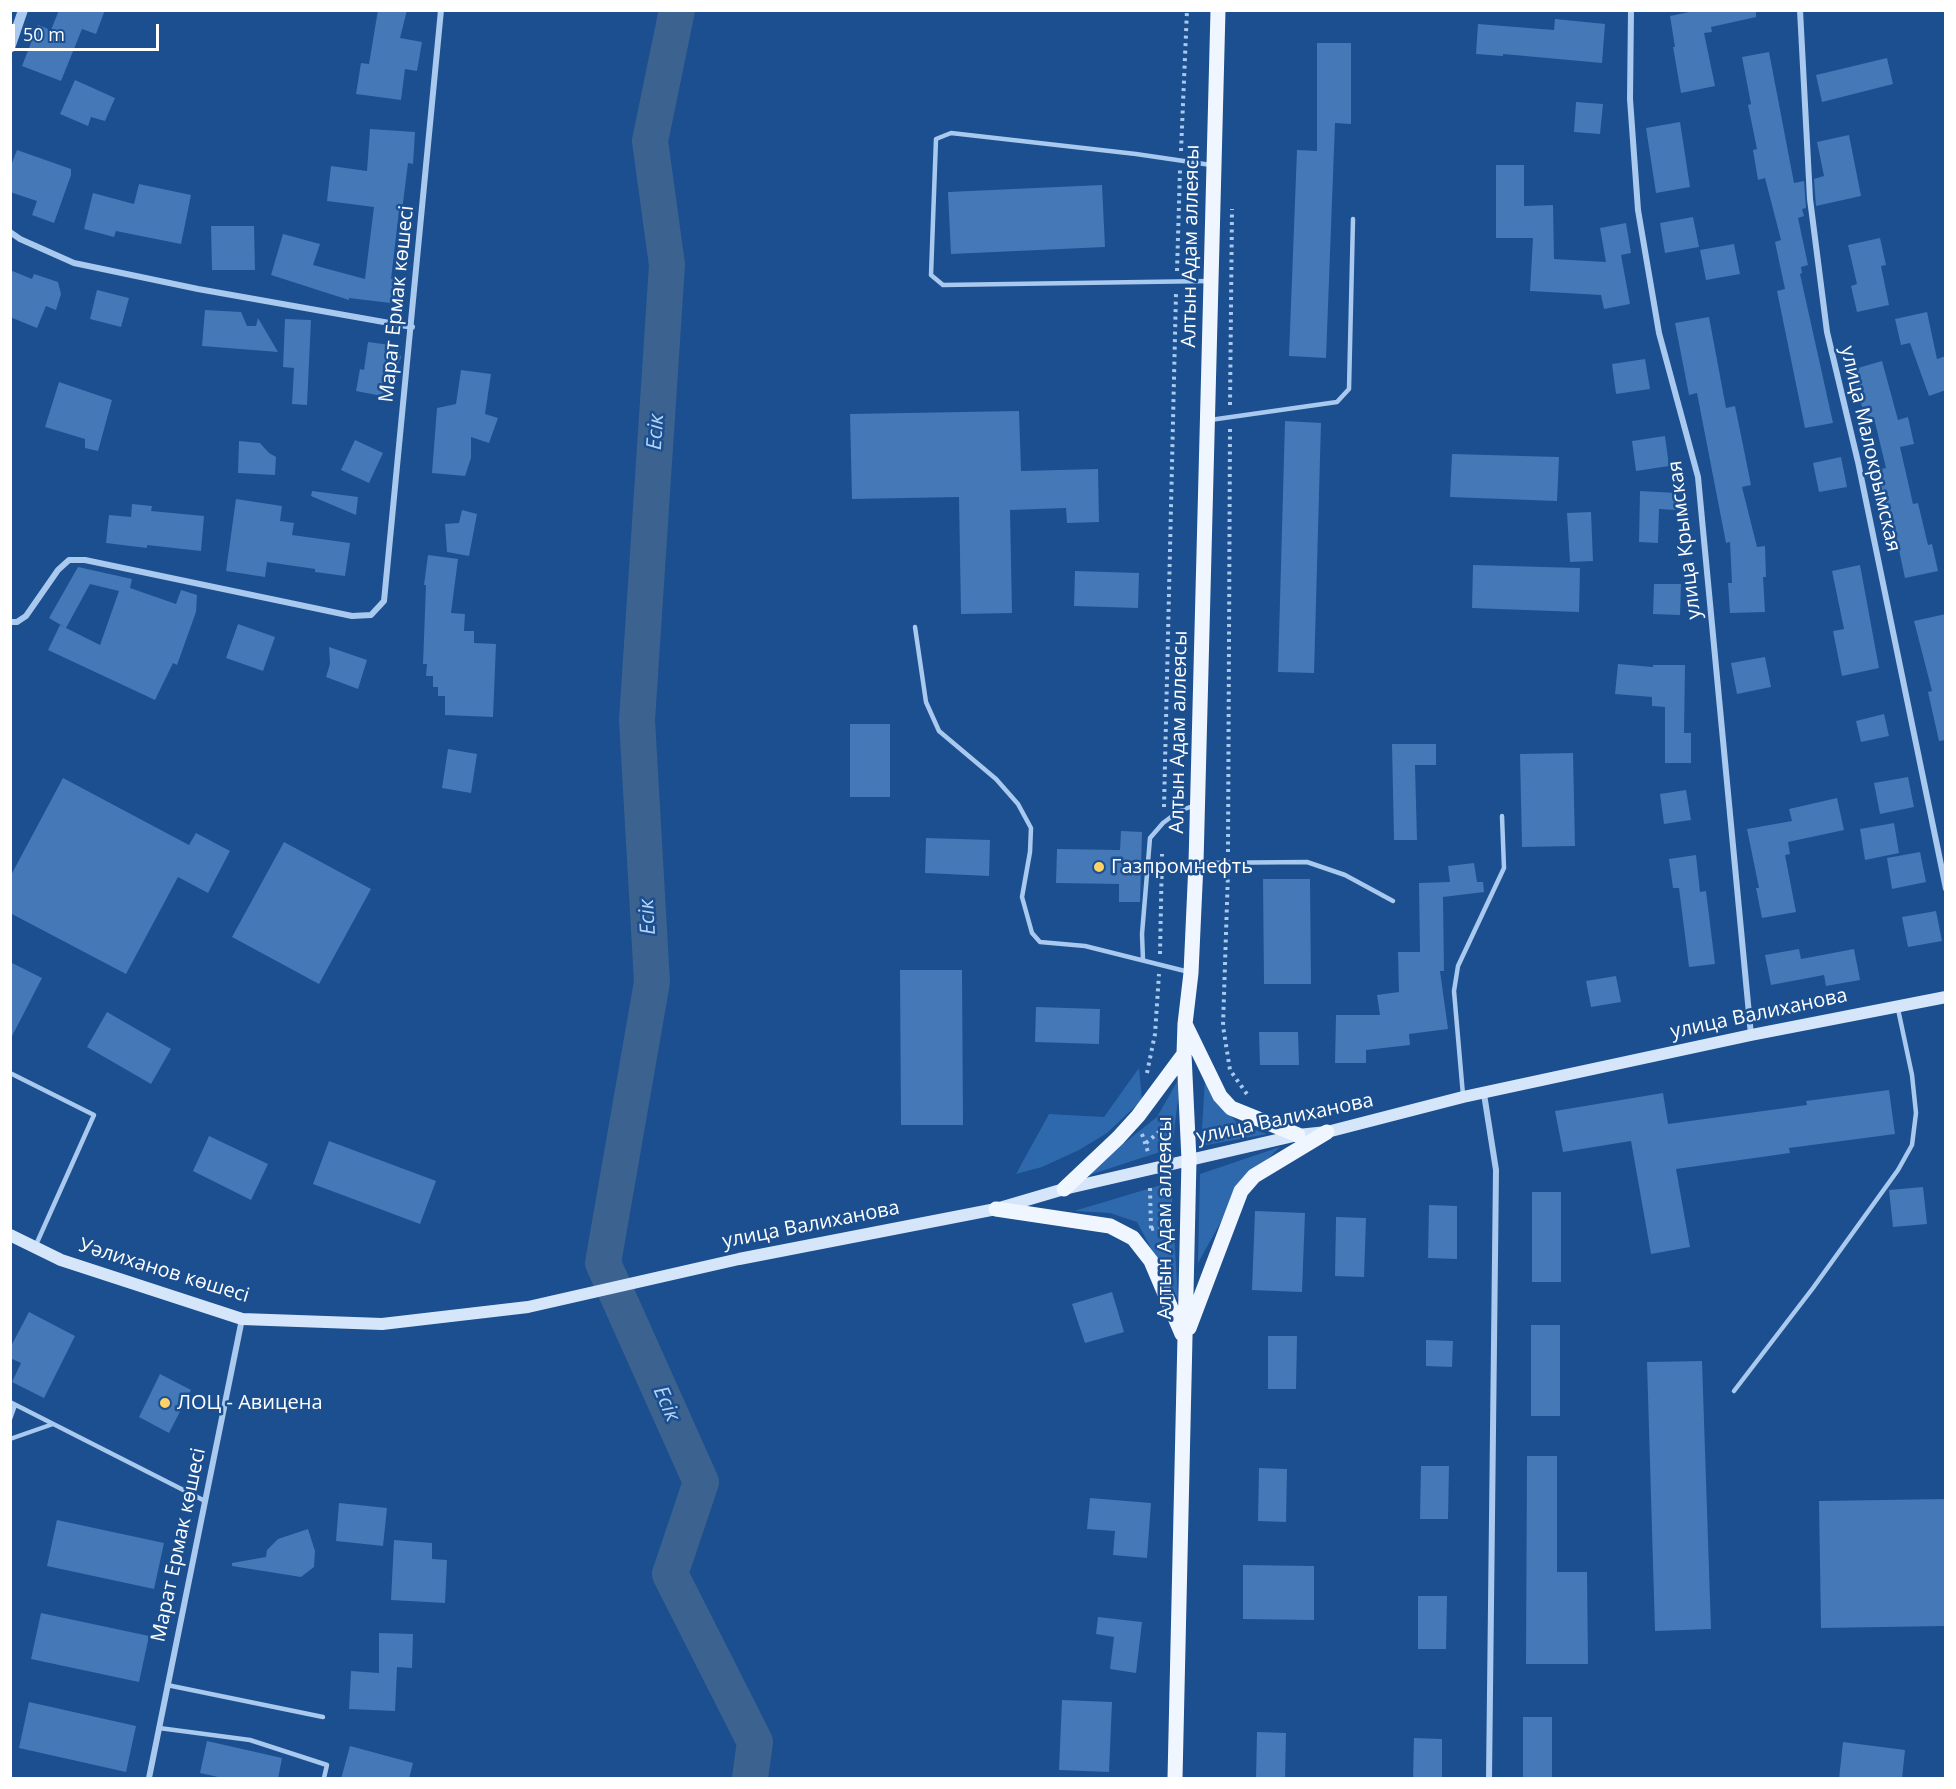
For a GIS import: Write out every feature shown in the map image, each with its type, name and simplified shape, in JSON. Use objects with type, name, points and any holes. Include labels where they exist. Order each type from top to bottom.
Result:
[{"type":"main road","name":"Алтын Адам аллеясы","points":[[1175,1779],[1189,1160],[1184,1054],[1197,863],[1218,10]]},
{"type":"main road","name":"улица Валиханова","points":[[528,1307],[739,1259],[996,1209],[1064,1189],[1298,1135],[1327,1132],[1463,1097],[1751,1035],[1946,997]]},
{"type":"main road","points":[[1185,1024],[1220,1096],[1232,1108],[1298,1135]]},
{"type":"main road","points":[[1064,1189],[1138,1116],[1184,1054]]},
{"type":"main road","points":[[1185,1339],[1241,1191],[1254,1176],[1327,1132]]},
{"type":"main road","points":[[996,1209],[1110,1226],[1133,1238],[1151,1261],[1185,1339]]},
{"type":"main road","name":"Уәлиханов көшесі","points":[[10,1235],[62,1260],[242,1318],[382,1323],[528,1307]]},
{"type":"street","points":[[10,48],[23,10]]},
{"type":"street","name":"Марат Ермак көшесі","points":[[10,622],[17,622],[26,616],[58,570],[69,560],[85,560],[352,616],[371,615],[384,601],[441,10]]},
{"type":"street","name":"улица Крымская","points":[[1631,10],[1630,99],[1638,210],[1659,333],[1698,477],[1751,1035]]},
{"type":"street","name":"улица Малокрымская","points":[[1800,10],[1810,199],[1827,332],[1858,462],[1946,889]]},
{"type":"street","points":[[10,232],[20,239],[74,263],[198,289],[412,327]]},
{"type":"street","points":[[1484,1094],[1496,1170],[1489,1779]]},
{"type":"street","name":"Марат Ермак көшесі","points":[[148,1779],[242,1318]]},
{"type":"lane","points":[[1211,281],[943,285],[931,275],[936,139],[951,133],[1214,165]]},
{"type":"lane","points":[[1208,421],[1337,402],[1349,389],[1353,219]]},
{"type":"lane","points":[[915,627],[926,702],[939,731],[996,778],[1018,804],[1031,828],[1030,852],[1022,897],[1032,933],[1041,942],[1085,946],[1191,973]]},
{"type":"lane","points":[[1143,960],[1142,934],[1150,838],[1163,822],[1179,811],[1198,804]]},
{"type":"lane","points":[[1463,1097],[1454,991],[1458,966],[1504,868],[1502,816]]},
{"type":"lane","points":[[1197,863],[1307,862],[1345,875],[1394,901]]},
{"type":"lane","points":[[1734,1391],[1850,1237],[1898,1170],[1912,1145],[1916,1113],[1912,1075],[1898,1006]]},
{"type":"lane","points":[[10,1073],[94,1115],[35,1247]]},
{"type":"lane","points":[[10,1419],[12,1405],[205,1501]]},
{"type":"lane","points":[[10,1439],[54,1424]]},
{"type":"lane","points":[[167,1685],[323,1717]]},
{"type":"lane","points":[[159,1728],[250,1740],[327,1765],[324,1779]]},
{"type":"path","points":[[1144,1082],[1155,1034],[1160,964],[1176,281],[1187,10]]},
{"type":"path","points":[[1232,207],[1228,862],[1223,1026],[1230,1070],[1253,1103]]},
{"type":"path","points":[[1146,1143],[1160,1131],[1171,1116]]},
{"type":"path","points":[[1141,1130],[1149,1156]]},
{"type":"path","points":[[1150,1188],[1152,1229]]},
{"type":"path","points":[[1141,1231],[1174,1224]]},
{"type":"shaded area","points":[[1139,1068],[1142,1100],[1107,1133],[1079,1150],[1042,1167],[1016,1174],[1049,1114],[1104,1117]]},
{"type":"shaded area","points":[[1181,1075],[1172,1148],[1080,1178],[1157,1117]]},
{"type":"shaded area","points":[[1205,1078],[1216,1099],[1238,1124],[1267,1134],[1201,1146]]},
{"type":"shaded area","points":[[1280,1147],[1242,1184],[1198,1263],[1200,1174]]},
{"type":"shaded area","points":[[1171,1182],[1178,1299],[1137,1222],[1110,1213],[1074,1211]]},
{"type":"building","points":[[59,10],[105,10],[96,34],[82,29],[61,81],[22,66],[38,25],[51,30]]},
{"type":"building","points":[[378,10],[407,10],[400,38],[422,42],[417,71],[405,69],[401,100],[356,94],[361,63],[369,64]]},
{"type":"building","points":[[1699,10],[1756,10],[1756,17],[1711,27],[1712,32],[1704,33],[1715,86],[1681,93],[1670,16]]},
{"type":"building","points":[[1555,19],[1605,24],[1602,63],[1503,54],[1503,56],[1476,54],[1478,24],[1554,30]]},
{"type":"building","points":[[1317,43],[1351,43],[1351,124],[1335,123],[1326,358],[1289,356],[1297,150],[1317,151]]},
{"type":"building","points":[[1769,52],[1794,183],[1804,181],[1806,208],[1802,209],[1804,216],[1798,218],[1808,265],[1801,267],[1802,273],[1800,274],[1833,423],[1805,428],[1777,291],[1785,289],[1775,242],[1781,240],[1765,178],[1758,180],[1753,150],[1757,149],[1748,105],[1751,104],[1742,57]]},
{"type":"building","points":[[1887,58],[1893,84],[1822,102],[1816,75]]},
{"type":"building","points":[[75,80],[115,98],[105,121],[91,117],[88,126],[60,114]]},
{"type":"building","points":[[1576,102],[1603,104],[1600,134],[1574,132]]},
{"type":"building","points":[[1680,122],[1690,187],[1656,193],[1646,128]]},
{"type":"building","points":[[370,129],[415,132],[413,164],[408,163],[402,211],[399,211],[391,279],[402,280],[399,304],[349,298],[349,300],[271,275],[283,234],[320,244],[313,265],[365,279],[374,207],[327,201],[331,166],[367,171]]},
{"type":"building","points":[[1849,135],[1861,196],[1816,206],[1814,179],[1824,176],[1817,142]]},
{"type":"building","points":[[17,150],[71,169],[71,175],[54,223],[32,215],[37,201],[10,192],[10,168]]},
{"type":"building","points":[[1496,165],[1524,165],[1524,206],[1553,205],[1554,259],[1606,262],[1600,228],[1626,223],[1631,253],[1621,255],[1630,304],[1604,309],[1601,295],[1530,291],[1533,238],[1496,238]]},
{"type":"building","points":[[139,184],[191,195],[181,244],[116,231],[114,237],[84,229],[93,193],[134,204]]},
{"type":"building","points":[[1102,185],[1105,247],[951,254],[948,192]]},
{"type":"building","points":[[1693,217],[1699,247],[1665,253],[1660,223]]},
{"type":"building","points":[[211,226],[254,226],[255,270],[212,270]]},
{"type":"building","points":[[1880,238],[1886,265],[1881,266],[1889,305],[1857,312],[1851,286],[1857,284],[1848,245]]},
{"type":"building","points":[[1734,244],[1740,274],[1706,280],[1700,250]]},
{"type":"building","points":[[10,270],[32,279],[34,274],[58,282],[61,294],[56,310],[46,306],[37,328],[10,317]]},
{"type":"building","points":[[97,290],[129,298],[121,327],[90,319]]},
{"type":"building","points":[[205,310],[241,312],[247,326],[256,326],[258,318],[278,352],[202,346]]},
{"type":"building","points":[[1927,312],[1937,359],[1946,356],[1946,390],[1929,396],[1910,343],[1901,345],[1895,319]]},
{"type":"building","points":[[1709,317],[1726,408],[1735,406],[1751,485],[1742,487],[1757,547],[1765,546],[1766,577],[1763,577],[1765,612],[1730,613],[1728,583],[1732,583],[1730,542],[1726,543],[1697,393],[1689,395],[1675,323]]},
{"type":"building","points":[[285,319],[311,320],[307,405],[292,404],[294,368],[283,367]]},
{"type":"building","points":[[368,342],[398,346],[401,358],[391,376],[387,397],[356,391],[360,369],[364,370]]},
{"type":"building","points":[[1645,359],[1650,389],[1616,394],[1612,364]]},
{"type":"building","points":[[1882,361],[1898,420],[1908,417],[1914,444],[1900,447],[1913,504],[1918,503],[1928,545],[1932,544],[1938,571],[1905,578],[1896,536],[1892,537],[1883,497],[1878,498],[1872,471],[1886,468],[1874,418],[1866,420],[1851,370]]},
{"type":"building","points":[[461,370],[491,374],[485,414],[498,418],[489,443],[471,437],[471,458],[465,476],[432,473],[437,408],[456,404]]},
{"type":"building","points":[[59,382],[112,400],[98,451],[85,448],[85,439],[45,427]]},
{"type":"building","points":[[1019,411],[1021,471],[1098,469],[1099,522],[1067,523],[1066,508],[1010,510],[1012,613],[961,614],[959,497],[852,499],[850,414]]},
{"type":"building","points":[[1285,421],[1321,423],[1314,673],[1278,672]]},
{"type":"building","points":[[1665,436],[1669,466],[1636,471],[1632,441]]},
{"type":"building","points":[[355,440],[383,453],[369,483],[341,470]]},
{"type":"building","points":[[239,441],[260,443],[276,457],[275,475],[238,473]]},
{"type":"building","points":[[1452,454],[1559,457],[1557,501],[1450,497]]},
{"type":"building","points":[[1841,457],[1847,487],[1819,492],[1813,463]]},
{"type":"building","points":[[312,491],[358,497],[356,515],[311,496]]},
{"type":"building","points":[[1640,491],[1676,493],[1676,510],[1659,509],[1658,543],[1639,542]]},
{"type":"building","points":[[236,499],[282,506],[280,521],[294,523],[292,535],[350,543],[345,576],[267,562],[265,577],[226,571]]},
{"type":"building","points":[[132,504],[152,506],[151,511],[204,516],[201,551],[106,543],[109,515],[131,517]]},
{"type":"building","points":[[462,510],[477,514],[469,556],[447,552],[445,524],[459,523]]},
{"type":"building","points":[[1591,512],[1593,561],[1570,562],[1567,513]]},
{"type":"building","points":[[428,555],[458,559],[451,613],[465,614],[464,631],[474,631],[474,643],[496,644],[493,717],[445,715],[445,696],[438,696],[438,687],[433,687],[433,676],[426,676],[427,664],[423,664],[426,585],[424,585]]},
{"type":"building","points":[[1473,565],[1580,568],[1579,612],[1472,608]]},
{"type":"building","points":[[1860,565],[1879,668],[1842,676],[1833,631],[1844,629],[1832,571]]},
{"type":"building","points":[[78,567],[132,579],[130,588],[176,604],[181,590],[197,595],[196,612],[177,665],[173,663],[155,700],[48,650],[60,625],[66,628],[49,618]],"holes":[[[90,584],[119,591],[100,645],[66,628]]]},
{"type":"building","points":[[1075,571],[1139,573],[1138,608],[1074,606]]},
{"type":"building","points":[[1654,584],[1681,584],[1680,615],[1653,614]]},
{"type":"building","points":[[1946,614],[1946,740],[1939,741],[1928,692],[1932,691],[1914,621]]},
{"type":"building","points":[[238,624],[275,637],[263,671],[226,658]]},
{"type":"building","points":[[329,647],[367,660],[358,689],[326,677],[330,664]]},
{"type":"building","points":[[1765,657],[1771,687],[1737,694],[1731,663]]},
{"type":"building","points":[[1618,664],[1653,667],[1653,665],[1685,665],[1684,733],[1691,733],[1691,763],[1665,763],[1665,707],[1652,706],[1652,697],[1615,694]]},
{"type":"building","points":[[1884,714],[1889,736],[1861,742],[1856,721]]},
{"type":"building","points":[[850,724],[890,724],[890,797],[850,797]]},
{"type":"building","points":[[1392,744],[1436,744],[1436,765],[1415,765],[1417,840],[1394,840]]},
{"type":"building","points":[[448,749],[477,754],[471,793],[442,788]]},
{"type":"building","points":[[1573,753],[1575,846],[1522,847],[1520,754]]},
{"type":"building","points":[[1908,777],[1914,807],[1880,814],[1874,783]]},
{"type":"building","points":[[63,778],[189,845],[196,833],[230,851],[208,893],[178,877],[126,974],[10,913],[10,877]]},
{"type":"building","points":[[1686,790],[1691,820],[1664,824],[1660,794]]},
{"type":"building","points":[[1837,798],[1844,830],[1788,842],[1790,854],[1785,855],[1796,912],[1762,918],[1756,888],[1759,888],[1747,829],[1792,821],[1789,809]]},
{"type":"building","points":[[1894,823],[1899,853],[1865,860],[1860,829]]},
{"type":"building","name":"Газпромнефть","points":[[1121,831],[1142,832],[1140,902],[1119,902],[1119,884],[1056,883],[1057,849],[1120,850]]},
{"type":"building","points":[[926,838],[990,840],[989,876],[925,873]]},
{"type":"building","points":[[284,842],[371,889],[319,984],[232,937]]},
{"type":"building","points":[[1920,852],[1926,882],[1892,889],[1887,858]]},
{"type":"building","points":[[1696,855],[1700,892],[1706,891],[1715,964],[1689,967],[1679,888],[1673,888],[1669,859]]},
{"type":"building","points":[[1474,863],[1477,882],[1483,882],[1484,892],[1443,897],[1444,971],[1440,971],[1448,1029],[1409,1034],[1410,1045],[1366,1050],[1366,1063],[1335,1063],[1336,1015],[1380,1015],[1377,995],[1399,992],[1398,952],[1420,952],[1419,883],[1450,882],[1448,866]]},
{"type":"building","points":[[1263,879],[1310,879],[1311,984],[1264,984]]},
{"type":"building","points":[[1936,911],[1942,941],[1908,947],[1902,917]]},
{"type":"building","points":[[1799,949],[1801,959],[1854,949],[1860,980],[1826,986],[1824,975],[1771,985],[1765,955]]},
{"type":"building","points":[[10,962],[42,978],[10,1040]]},
{"type":"building","points":[[900,970],[962,970],[963,1125],[901,1125]]},
{"type":"building","points":[[1616,976],[1621,1002],[1591,1007],[1586,981]]},
{"type":"building","points":[[1036,1007],[1100,1009],[1099,1044],[1035,1042]]},
{"type":"building","points":[[107,1012],[171,1049],[151,1084],[87,1047]]},
{"type":"building","points":[[1259,1032],[1298,1032],[1299,1065],[1260,1065]]},
{"type":"building","points":[[1889,1090],[1895,1134],[1789,1148],[1790,1153],[1676,1169],[1690,1247],[1651,1254],[1631,1141],[1563,1152],[1555,1111],[1663,1093],[1668,1124],[1807,1105],[1806,1101]]},
{"type":"building","points":[[209,1136],[268,1164],[251,1200],[193,1171]]},
{"type":"building","points":[[329,1141],[436,1181],[420,1224],[313,1184]]},
{"type":"building","points":[[1923,1187],[1927,1224],[1893,1227],[1889,1190]]},
{"type":"building","points":[[1532,1192],[1561,1192],[1561,1282],[1532,1282]]},
{"type":"building","points":[[1429,1205],[1457,1206],[1457,1259],[1428,1258]]},
{"type":"building","points":[[1255,1211],[1305,1213],[1302,1292],[1252,1290]]},
{"type":"building","points":[[1336,1217],[1366,1218],[1364,1277],[1335,1276]]},
{"type":"building","points":[[1112,1292],[1124,1332],[1085,1343],[1072,1304]]},
{"type":"building","points":[[29,1312],[75,1336],[44,1398],[12,1382],[21,1363],[10,1358],[10,1348]]},
{"type":"building","points":[[1531,1325],[1560,1325],[1560,1416],[1531,1416]]},
{"type":"building","points":[[1268,1336],[1297,1336],[1296,1389],[1268,1389]]},
{"type":"building","points":[[1426,1340],[1453,1341],[1452,1367],[1426,1366]]},
{"type":"building","points":[[1702,1361],[1711,1629],[1655,1631],[1647,1362]]},
{"type":"building","name":"ЛОЦ - Авицена","points":[[160,1374],[191,1390],[169,1433],[139,1417]]},
{"type":"building","points":[[1527,1456],[1557,1456],[1557,1572],[1587,1572],[1588,1664],[1526,1664]]},
{"type":"building","points":[[1421,1466],[1449,1466],[1448,1519],[1420,1519]]},
{"type":"building","points":[[1259,1468],[1287,1469],[1286,1522],[1258,1521]]},
{"type":"building","points":[[1090,1498],[1151,1503],[1147,1558],[1113,1555],[1115,1531],[1087,1529]]},
{"type":"building","points":[[1946,1499],[1946,1626],[1821,1628],[1819,1501]]},
{"type":"building","points":[[339,1503],[387,1508],[383,1546],[336,1541]]},
{"type":"building","points":[[57,1520],[164,1543],[154,1589],[47,1566]]},
{"type":"building","points":[[308,1529],[315,1551],[314,1567],[301,1577],[232,1566],[232,1563],[266,1557],[267,1550],[278,1539]]},
{"type":"building","points":[[394,1540],[432,1543],[432,1559],[447,1560],[445,1603],[391,1600]]},
{"type":"building","points":[[1243,1565],[1314,1566],[1314,1620],[1243,1619]]},
{"type":"building","points":[[1418,1596],[1447,1596],[1446,1649],[1418,1649]]},
{"type":"building","points":[[41,1613],[149,1636],[139,1682],[31,1659]]},
{"type":"building","points":[[1098,1617],[1142,1622],[1136,1673],[1110,1669],[1114,1637],[1096,1634]]},
{"type":"building","points":[[379,1633],[413,1634],[412,1668],[397,1667],[395,1711],[349,1709],[351,1671],[379,1673]]},
{"type":"building","points":[[1062,1700],[1112,1702],[1109,1772],[1059,1770]]},
{"type":"building","points":[[29,1702],[136,1726],[126,1772],[19,1748]]},
{"type":"building","points":[[1523,1717],[1552,1717],[1552,1779],[1523,1779]]},
{"type":"building","points":[[1257,1732],[1286,1733],[1285,1779],[1256,1779]]},
{"type":"building","points":[[1414,1738],[1442,1739],[1442,1779],[1413,1779]]},
{"type":"building","points":[[207,1741],[282,1758],[278,1779],[227,1779],[200,1773]]},
{"type":"building","points":[[1843,1742],[1905,1750],[1902,1779],[1839,1779]]},
{"type":"building","points":[[350,1746],[413,1763],[409,1779],[341,1779]]},
{"type":"waterway","name":"Есік","points":[[677,10],[650,141],[667,265],[637,720],[652,982],[603,1263],[701,1482],[670,1574],[755,1742],[750,1778]]},
{"type":"place","name":"Газпромнефть","points":[[1099,867]]},
{"type":"place","name":"ЛОЦ - Авицена","points":[[165,1403]]}]
